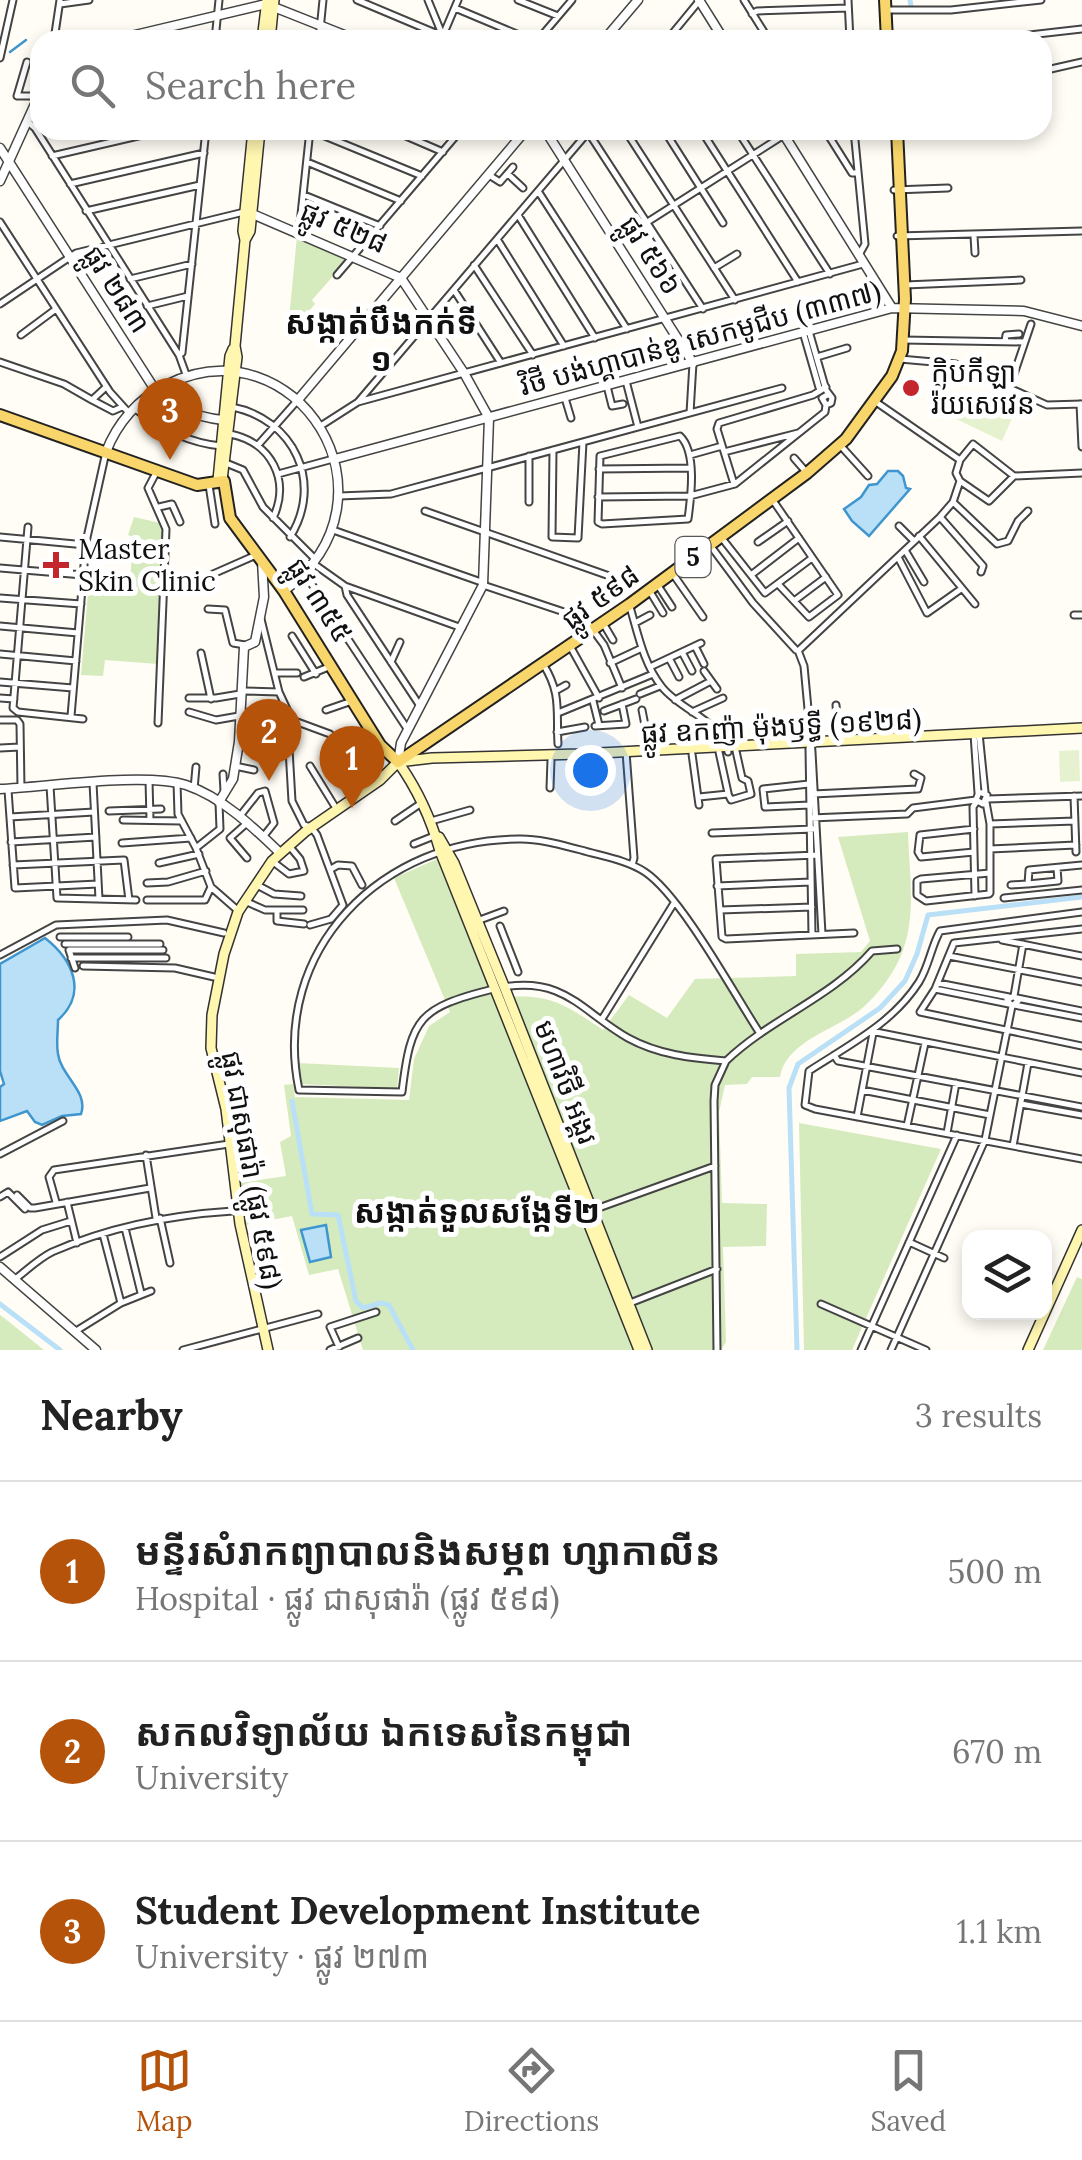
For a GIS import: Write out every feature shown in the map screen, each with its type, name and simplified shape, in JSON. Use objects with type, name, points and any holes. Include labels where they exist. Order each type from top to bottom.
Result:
[{"type":"main road","points":[[267,30],[270,2]]},
{"type":"main road","points":[[889,3],[890,30]]},
{"type":"main road","points":[[219,476],[232,406],[234,346],[256,140]]},
{"type":"main road","name":"ផ្លូវ ៥៩៨","points":[[894,140],[905,285],[897,308]]},
{"type":"main road","name":"ផ្លូវ ៥៩៨","points":[[398,762],[630,604],[807,474],[840,445],[875,402],[900,359],[900,236]]},
{"type":"main road","points":[[219,476],[223,420],[232,373]]},
{"type":"main road","points":[[0,413],[202,481],[219,476]]},
{"type":"main road","points":[[107,450],[196,485],[219,476]]},
{"type":"main road","name":"ផ្លូវ ៣៥៥","points":[[219,476],[231,484],[233,514],[286,590],[386,750]]},
{"type":"main road","name":"ផ្លូវ ៣៥៥","points":[[286,590],[380,746],[398,762]]},
{"type":"main road","name":"ផ្លូវ ឧកញ៉ា ម៉ុងឫទ្ធី (១៩២៨)","points":[[398,762],[650,754],[1082,730]]},
{"type":"main road","name":"ផ្លូវ ឧកញ៉ា ម៉ុងឫទ្ធី (១៩២៨)","points":[[809,745],[977,736]]},
{"type":"main road","name":"ផ្លូវ ឧកញ៉ា ម៉ុងឫទ្ធី (១៩២៨)","points":[[650,754],[728,750]]},
{"type":"main road","name":"ផ្លូវ ឧកញ៉ា ម៉ុងឫទ្ធី (១៩២៨)","points":[[423,760],[432,763],[564,757]]},
{"type":"main road","name":"ផ្លូវ ជាសុផារ៉ា (ផ្លូវ ៥៩៨)","points":[[243,1253],[220,1100],[206,1048],[208,1015],[224,933],[260,866],[334,805],[398,762]]},
{"type":"main road","name":"មហាវិថី អង្គរ","points":[[398,762],[423,802],[444,850],[643,1350]]},
{"type":"main road","name":"ផ្លូវ ជាសុផារ៉ា (ផ្លូវ ៥៩៨)","points":[[308,826],[380,780],[382,774]]},
{"type":"main road","name":"មហាវិថី អង្គរ","points":[[444,850],[478,921],[501,987]]},
{"type":"main road","name":"ផ្លូវ ជាសុផារ៉ា (ផ្លូវ ៥៩៨)","points":[[265,1350],[232,1211],[224,1099],[211,1048],[211,1025],[229,934],[244,900],[279,852]]},
{"type":"main road","points":[[1028,1350],[1082,1230]]},
{"type":"street","points":[[0,58],[13,0]]},
{"type":"street","points":[[56,30],[60,2],[89,0]]},
{"type":"street","points":[[216,30],[219,0]]},
{"type":"street","points":[[320,30],[323,0]]},
{"type":"street","points":[[357,0],[424,30]]},
{"type":"street","points":[[428,0],[439,30]]},
{"type":"street","points":[[445,30],[458,0]]},
{"type":"street","points":[[518,0],[558,16]]},
{"type":"street","points":[[544,30],[572,0]]},
{"type":"street","points":[[612,30],[638,0]]},
{"type":"street","points":[[675,30],[699,0],[718,30]]},
{"type":"street","points":[[744,0],[762,30]]},
{"type":"street","points":[[889,3],[918,10],[992,7],[1041,0]]},
{"type":"street","points":[[157,30],[270,2],[332,30]]},
{"type":"street","points":[[752,14],[848,4],[849,30]]},
{"type":"street","points":[[455,8],[509,30]]},
{"type":"street","points":[[1052,33],[1082,29]]},
{"type":"street","points":[[27,62],[17,96],[30,95]]},
{"type":"street","points":[[1052,69],[1082,62]]},
{"type":"street","points":[[0,181],[30,132]]},
{"type":"street","points":[[42,140],[179,355],[187,376]]},
{"type":"street","points":[[52,156],[121,140]]},
{"type":"street","points":[[179,355],[205,140]]},
{"type":"street","points":[[299,233],[309,140]]},
{"type":"street","points":[[334,140],[422,176]]},
{"type":"street","points":[[415,140],[443,152]]},
{"type":"street","points":[[338,276],[453,140]]},
{"type":"street","points":[[258,445],[518,140]]},
{"type":"street","name":"ផ្លូវ ៥៦៦","points":[[551,140],[693,363]]},
{"type":"street","points":[[319,427],[358,402],[581,140]]},
{"type":"street","points":[[595,140],[702,309]]},
{"type":"street","points":[[631,140],[735,300]]},
{"type":"street","points":[[670,140],[723,224]]},
{"type":"street","points":[[707,140],[798,282]]},
{"type":"street","points":[[743,140],[830,274]]},
{"type":"street","points":[[616,242],[773,140]]},
{"type":"street","points":[[788,140],[897,308]]},
{"type":"street","points":[[832,140],[852,173],[856,173]]},
{"type":"street","points":[[854,140],[865,244],[860,252]]},
{"type":"street","name":"ផ្លូវ ២៨៣","points":[[0,148],[156,390],[170,404],[202,418],[223,420]]},
{"type":"street","points":[[69,184],[204,152]]},
{"type":"street","points":[[306,162],[401,201]]},
{"type":"street","points":[[489,175],[500,182],[513,167]]},
{"type":"street","points":[[508,174],[523,188]]},
{"type":"street","points":[[86,211],[200,185]]},
{"type":"street","points":[[897,190],[948,188]]},
{"type":"street","points":[[538,190],[626,329]]},
{"type":"street","points":[[303,194],[380,226]]},
{"type":"street","points":[[0,304],[69,256],[248,212]]},
{"type":"street","name":"ផ្លូវ ៥២៨","points":[[248,212],[400,278],[464,373],[489,418],[483,584],[408,730],[398,762]]},
{"type":"street","points":[[518,215],[595,338]]},
{"type":"street","points":[[0,222],[106,386],[128,409],[200,444],[220,446]]},
{"type":"street","points":[[900,236],[1082,232]]},
{"type":"street","points":[[974,235],[975,253]]},
{"type":"street","points":[[497,239],[564,346]]},
{"type":"street","points":[[714,268],[737,254]]},
{"type":"street","points":[[358,402],[866,262]]},
{"type":"street","points":[[130,279],[192,264]]},
{"type":"street","points":[[474,265],[534,355]]},
{"type":"street","points":[[905,285],[1022,280]]},
{"type":"street","points":[[0,288],[7,298]]},
{"type":"street","points":[[454,289],[501,363]]},
{"type":"street","points":[[147,306],[189,296]]},
{"type":"street","name":"វិថី បង់ហ្គាបាន់ឌូ សេកមូជីប (៣៣៧)","points":[[278,474],[489,418],[567,402],[607,386],[897,308],[1024,311],[1082,326]]},
{"type":"street","points":[[21,335],[56,309]]},
{"type":"street","points":[[1010,386],[1032,324]]},
{"type":"street","points":[[598,497],[690,496],[734,484],[801,433],[825,412],[806,332]]},
{"type":"street","points":[[1004,341],[1006,335],[1019,334]]},
{"type":"street","points":[[903,340],[1025,342]]},
{"type":"street","points":[[814,358],[848,348]]},
{"type":"street","points":[[900,359],[948,362],[1010,386],[1040,404],[1081,404],[1082,447]]},
{"type":"street","points":[[0,362],[64,384],[112,411],[128,409],[187,376],[232,373],[269,383],[297,400],[319,427],[335,459],[339,496],[332,530],[315,562],[286,590]]},
{"type":"street","points":[[690,413],[693,363]]},
{"type":"street","points":[[626,381],[638,427]]},
{"type":"street","points":[[92,400],[106,386]]},
{"type":"street","points":[[607,386],[612,406],[623,404]]},
{"type":"street","points":[[339,496],[391,494],[782,388]]},
{"type":"street","points":[[734,484],[717,428],[720,423],[824,395]]},
{"type":"street","points":[[571,418],[567,402],[577,404]]},
{"type":"street","points":[[875,402],[960,460]]},
{"type":"street","points":[[232,406],[255,413],[276,426],[292,444],[305,486],[303,508],[290,538]]},
{"type":"street","points":[[71,716],[86,544],[107,450],[128,409]]},
{"type":"street","points":[[228,433],[258,445],[278,474],[280,492],[273,518]]},
{"type":"street","points":[[690,455],[801,433]]},
{"type":"street","points":[[680,436],[690,455],[686,520],[602,524],[597,519],[601,456],[680,436]]},
{"type":"street","points":[[553,450],[552,537],[578,538],[583,442]]},
{"type":"street","points":[[1014,476],[976,444],[960,460],[956,473],[960,481],[988,501],[1014,476],[1082,473]]},
{"type":"street","points":[[840,445],[868,476]]},
{"type":"street","points":[[529,456],[529,502]]},
{"type":"street","points":[[794,458],[807,474]]},
{"type":"street","points":[[215,524],[219,476],[239,467],[263,506],[290,538],[345,586],[462,628]]},
{"type":"street","points":[[599,470],[690,468]]},
{"type":"street","points":[[157,471],[148,488],[166,529],[158,723]]},
{"type":"street","points":[[798,651],[940,517],[953,502],[960,481]]},
{"type":"street","points":[[772,499],[838,595],[812,616],[806,616],[778,584]]},
{"type":"street","points":[[953,502],[997,544],[1008,541],[1028,511]]},
{"type":"street","points":[[159,507],[172,504],[180,522]]},
{"type":"street","points":[[425,512],[615,578]]},
{"type":"street","points":[[940,517],[984,566],[981,572]]},
{"type":"street","points":[[758,542],[788,520]]},
{"type":"street","points":[[899,526],[914,542]]},
{"type":"street","points":[[28,527],[13,708],[18,712],[84,719]]},
{"type":"street","points":[[332,530],[581,616],[614,640]]},
{"type":"street","points":[[721,536],[765,593],[812,558]]},
{"type":"street","points":[[919,536],[975,604]]},
{"type":"street","points":[[0,538],[86,544]]},
{"type":"street","points":[[751,575],[799,538]]},
{"type":"street","points":[[710,545],[753,604],[798,651],[804,666],[822,934]]},
{"type":"street","points":[[905,550],[924,582]]},
{"type":"street","points":[[208,609],[226,610],[232,643],[254,643],[264,597],[261,556],[214,574]]},
{"type":"street","points":[[898,558],[926,612],[961,589]]},
{"type":"street","points":[[0,568],[83,575]]},
{"type":"street","points":[[672,572],[703,617]]},
{"type":"street","points":[[305,574],[408,730]]},
{"type":"street","points":[[794,601],[826,577]]},
{"type":"street","points":[[345,586],[421,708]]},
{"type":"street","points":[[653,587],[672,607]]},
{"type":"street","points":[[653,587],[663,613]]},
{"type":"street","points":[[0,598],[81,604]]},
{"type":"street","points":[[630,604],[642,648],[660,686],[715,728],[728,750],[742,778],[748,781],[752,793],[731,800],[728,750]]},
{"type":"street","points":[[260,615],[279,692],[293,722],[330,734]]},
{"type":"street","points":[[635,624],[650,615]]},
{"type":"street","points":[[0,626],[78,633]]},
{"type":"street","points":[[599,626],[622,688]]},
{"type":"street","points":[[292,636],[316,674]]},
{"type":"street","points":[[390,663],[400,642]]},
{"type":"street","points":[[558,713],[622,688],[698,644],[704,667],[717,689]]},
{"type":"street","points":[[304,654],[318,645]]},
{"type":"street","points":[[159,864],[198,851],[220,829],[219,802],[233,779],[239,742],[245,646]]},
{"type":"street","points":[[570,646],[596,699],[597,726],[626,724],[622,704]]},
{"type":"street","points":[[610,663],[642,648]]},
{"type":"street","points":[[682,652],[692,671]]},
{"type":"street","points":[[201,653],[211,698]]},
{"type":"street","points":[[0,654],[76,660]]},
{"type":"street","points":[[669,658],[679,678]]},
{"type":"street","points":[[543,664],[556,690],[558,744]]},
{"type":"street","points":[[304,677],[331,666]]},
{"type":"street","points":[[275,673],[296,673]]},
{"type":"street","points":[[675,700],[711,680]]},
{"type":"street","points":[[0,682],[73,688]]},
{"type":"street","points":[[556,690],[566,685]]},
{"type":"street","points":[[604,710],[660,686]]},
{"type":"street","points":[[189,698],[279,692]]},
{"type":"street","points":[[0,698],[14,699]]},
{"type":"street","points":[[692,712],[723,698]]},
{"type":"street","points":[[326,710],[352,701]]},
{"type":"street","points":[[189,712],[216,720],[284,704]]},
{"type":"street","points":[[836,705],[839,741]]},
{"type":"street","points":[[642,710],[650,754]]},
{"type":"street","points":[[0,720],[19,722],[21,788]]},
{"type":"street","points":[[557,732],[585,727]]},
{"type":"street","points":[[977,736],[982,798],[990,824],[990,850],[990,873],[990,894],[918,898],[920,878],[990,873]]},
{"type":"street","points":[[239,742],[262,744]]},
{"type":"street","points":[[809,745],[813,818]]},
{"type":"street","points":[[0,748],[20,747]]},
{"type":"street","points":[[277,910],[277,921],[307,924],[331,919],[342,905],[330,869],[292,801],[289,749]]},
{"type":"street","points":[[692,754],[699,801],[728,794]]},
{"type":"street","points":[[626,755],[632,865]]},
{"type":"street","points":[[550,788],[551,760]]},
{"type":"street","points":[[374,762],[382,774]]},
{"type":"street","points":[[235,766],[254,770]]},
{"type":"street","points":[[310,766],[334,805]]},
{"type":"street","points":[[194,789],[196,767]]},
{"type":"street","points":[[222,774],[224,791]]},
{"type":"street","points":[[812,794],[910,790],[921,783],[922,778],[914,774]]},
{"type":"street","points":[[149,780],[150,820]]},
{"type":"street","points":[[98,884],[15,888],[4,789],[149,780],[177,783],[219,802],[279,852],[300,859],[304,871],[289,874],[279,852]]},
{"type":"street","points":[[93,783],[99,899]]},
{"type":"street","points":[[177,783],[176,806],[210,887],[235,908]]},
{"type":"street","points":[[809,784],[762,789],[765,807],[810,806]]},
{"type":"street","points":[[12,865],[54,863],[97,861],[124,860],[132,900],[59,900],[54,863],[50,786]]},
{"type":"street","points":[[910,790],[913,808]]},
{"type":"street","points":[[247,858],[230,838],[258,793],[265,791],[274,823],[263,838]]},
{"type":"street","points":[[990,850],[1076,848],[1074,796]]},
{"type":"street","points":[[813,818],[906,814],[913,808],[982,798],[1082,796]]},
{"type":"street","points":[[975,896],[974,807],[982,798]]},
{"type":"street","points":[[395,820],[423,802]]},
{"type":"street","points":[[109,811],[161,809]]},
{"type":"street","points":[[431,821],[470,810]]},
{"type":"street","points":[[10,817],[94,812]]},
{"type":"street","points":[[123,820],[181,821]]},
{"type":"street","points":[[990,824],[1075,821]]},
{"type":"street","points":[[712,833],[814,829]]},
{"type":"street","points":[[974,829],[920,834],[918,852],[921,857],[974,852]]},
{"type":"street","points":[[414,844],[437,834]]},
{"type":"street","points":[[11,842],[96,837]]},
{"type":"street","points":[[122,844],[191,838]]},
{"type":"street","points":[[726,1061],[673,1056],[655,1050],[631,1039],[556,989],[528,984],[438,1004],[423,1018],[408,1049],[402,1092],[298,1090],[293,1062],[294,1022],[302,987],[321,946],[367,890],[398,870],[444,850],[531,839],[646,872],[675,902],[759,1032]]},
{"type":"street","points":[[812,934],[815,854]]},
{"type":"street","points":[[815,854],[716,859],[725,939],[854,933]]},
{"type":"street","points":[[330,869],[338,864],[352,866],[362,885]]},
{"type":"street","points":[[1028,884],[1029,870],[1082,866]]},
{"type":"street","points":[[1010,885],[1058,881],[1057,868]]},
{"type":"street","points":[[146,884],[206,872]]},
{"type":"street","points":[[717,886],[811,882]]},
{"type":"street","points":[[254,884],[268,892],[301,896]]},
{"type":"street","points":[[147,900],[205,900],[210,887]]},
{"type":"street","points":[[1004,898],[1082,890]]},
{"type":"street","points":[[244,900],[262,910],[304,910]]},
{"type":"street","points":[[602,1019],[675,902]]},
{"type":"street","points":[[719,910],[812,907]]},
{"type":"street","points":[[478,921],[504,911]]},
{"type":"street","points":[[1082,912],[940,931],[914,990],[872,1032],[807,1074],[804,1102],[807,1107],[1082,1159]]},
{"type":"street","points":[[0,955],[56,925],[167,920],[224,933]]},
{"type":"street","points":[[96,966],[98,922]]},
{"type":"street","points":[[500,926],[518,972]]},
{"type":"street","points":[[1082,929],[957,943],[937,986],[920,1010],[923,1015],[1082,1046]]},
{"type":"street","points":[[891,1350],[985,1140],[1023,938],[1028,934]]},
{"type":"street","points":[[60,937],[97,947],[149,947],[163,951],[97,947],[65,944]]},
{"type":"street","points":[[128,937],[71,958],[79,967],[175,968],[214,977]]},
{"type":"street","points":[[997,939],[1082,956]]},
{"type":"street","points":[[490,952],[508,946]]},
{"type":"street","points":[[717,1350],[715,1085],[726,1061],[759,1032],[842,982],[872,951],[897,949]]},
{"type":"street","points":[[949,956],[1082,982]]},
{"type":"street","points":[[937,986],[1082,1014]]},
{"type":"street","points":[[872,1032],[1082,1073]]},
{"type":"street","points":[[857,1117],[872,1032]]},
{"type":"street","points":[[908,1126],[925,1043]]},
{"type":"street","points":[[834,1056],[838,1061],[1082,1107]]},
{"type":"street","points":[[1012,1146],[1028,1063]]},
{"type":"street","points":[[947,1134],[956,1083]]},
{"type":"street","points":[[862,1090],[990,1115]]},
{"type":"street","points":[[1041,1108],[1043,1100]]},
{"type":"street","points":[[1021,1104],[1082,1115]]},
{"type":"street","points":[[0,1154],[64,1121]]},
{"type":"street","points":[[860,1350],[957,1135]]},
{"type":"street","points":[[56,1202],[49,1177],[54,1170],[227,1144]]},
{"type":"street","points":[[146,1155],[150,1188],[170,1263]]},
{"type":"street","points":[[589,1212],[715,1166]]},
{"type":"street","points":[[17,1195],[30,1208],[150,1188]]},
{"type":"street","points":[[0,1196],[8,1192],[25,1209]]},
{"type":"street","points":[[66,1202],[77,1243]]},
{"type":"street","points":[[14,1280],[48,1254],[125,1227],[158,1218],[232,1211]]},
{"type":"street","points":[[0,1257],[48,1227],[71,1220]]},
{"type":"street","points":[[125,1227],[142,1293]]},
{"type":"street","points":[[103,1234],[121,1304]]},
{"type":"street","points":[[908,1242],[944,1258]]},
{"type":"street","points":[[0,1268],[96,1350]]},
{"type":"street","points":[[625,1305],[717,1269]]},
{"type":"street","points":[[76,1331],[151,1291]]},
{"type":"street","points":[[821,1304],[926,1350]]},
{"type":"street","points":[[338,1346],[330,1327],[376,1312]]},
{"type":"street","points":[[183,1350],[318,1314]]},
{"type":"street","points":[[330,1350],[358,1338]]},
{"type":"green space","points":[[297,236],[349,258],[312,300],[315,304],[292,331],[288,329]]},
{"type":"green space","points":[[966,398],[1013,416],[1002,441],[956,419]]},
{"type":"green space","points":[[134,517],[160,523],[163,532],[158,664],[105,660],[103,676],[81,675],[89,581],[130,584],[133,537],[128,535]]},
{"type":"green space","points":[[1079,750],[1080,781],[1060,782],[1059,751]]},
{"type":"green space","points":[[908,832],[908,934],[886,981],[860,1010],[801,1045],[784,1065],[780,1077],[752,1077],[747,1084],[725,1085],[719,1112],[722,1203],[767,1204],[766,1246],[723,1247],[726,1342],[721,1350],[363,1350],[338,1269],[309,1275],[292,1216],[245,1225],[239,1183],[286,1176],[280,1142],[291,1136],[284,1085],[293,1084],[295,1097],[409,1100],[414,1059],[429,1026],[450,1012],[394,878],[437,859],[493,998],[552,1001],[603,1030],[629,995],[667,1018],[695,979],[796,976],[796,954],[861,952],[870,941],[838,837]]},
{"type":"green space","points":[[297,1063],[399,1068],[397,1089],[302,1084]]},
{"type":"green space","points":[[799,1123],[941,1149],[852,1350],[804,1350]]},
{"type":"green space","points":[[1077,1277],[1082,1279],[1082,1350],[1043,1350]]},
{"type":"green space","points":[[0,1315],[3,1317],[44,1350],[0,1350]]},
{"type":"water","points":[[888,471],[898,471],[910,489],[869,536],[844,509]]},
{"type":"water","points":[[45,938],[63,956],[73,977],[73,999],[58,1020],[57,1046],[60,1062],[81,1098],[81,1114],[62,1116],[42,1125],[27,1111],[0,1121],[0,1087],[4,1084],[0,1071],[0,964]]},
{"type":"water","points":[[326,1225],[331,1257],[310,1262],[301,1230]]},
{"type":"waterway","points":[[910,0],[911,6]]},
{"type":"waterway","points":[[10,52],[26,40]]},
{"type":"waterway","points":[[797,1350],[789,1088],[798,1064],[880,1008],[905,981],[928,915],[1082,897]]},
{"type":"waterway","points":[[292,1101],[312,1214],[338,1215],[356,1301],[363,1308],[389,1305],[413,1350]]},
{"type":"waterway","points":[[0,1304],[60,1350]]},
{"type":"place","name":"ក្លិបកីឡា រ៉យសេវេន","points":[[911,388]]},
{"type":"place","name":"Student Development Institute","points":[[170,460]]},
{"type":"place","name":"Master Skin Clinic","points":[[56,565]]},
{"type":"place","name":"សកលវិទ្យាល័យ ឯកទេសនៃកម្ពុជា","points":[[269,781]]},
{"type":"place","name":"មន្ទីរសំរាកព្យាបាលនិងសម្ភព ហ្សាកាលីន","points":[[352,808]]},
{"type":"district","name":"សង្កាត់បឹងកក់ទី ១","points":[[381,342]]},
{"type":"district","name":"សង្កាត់ទួលសង្កែទី២","points":[[477,1212]]}]
